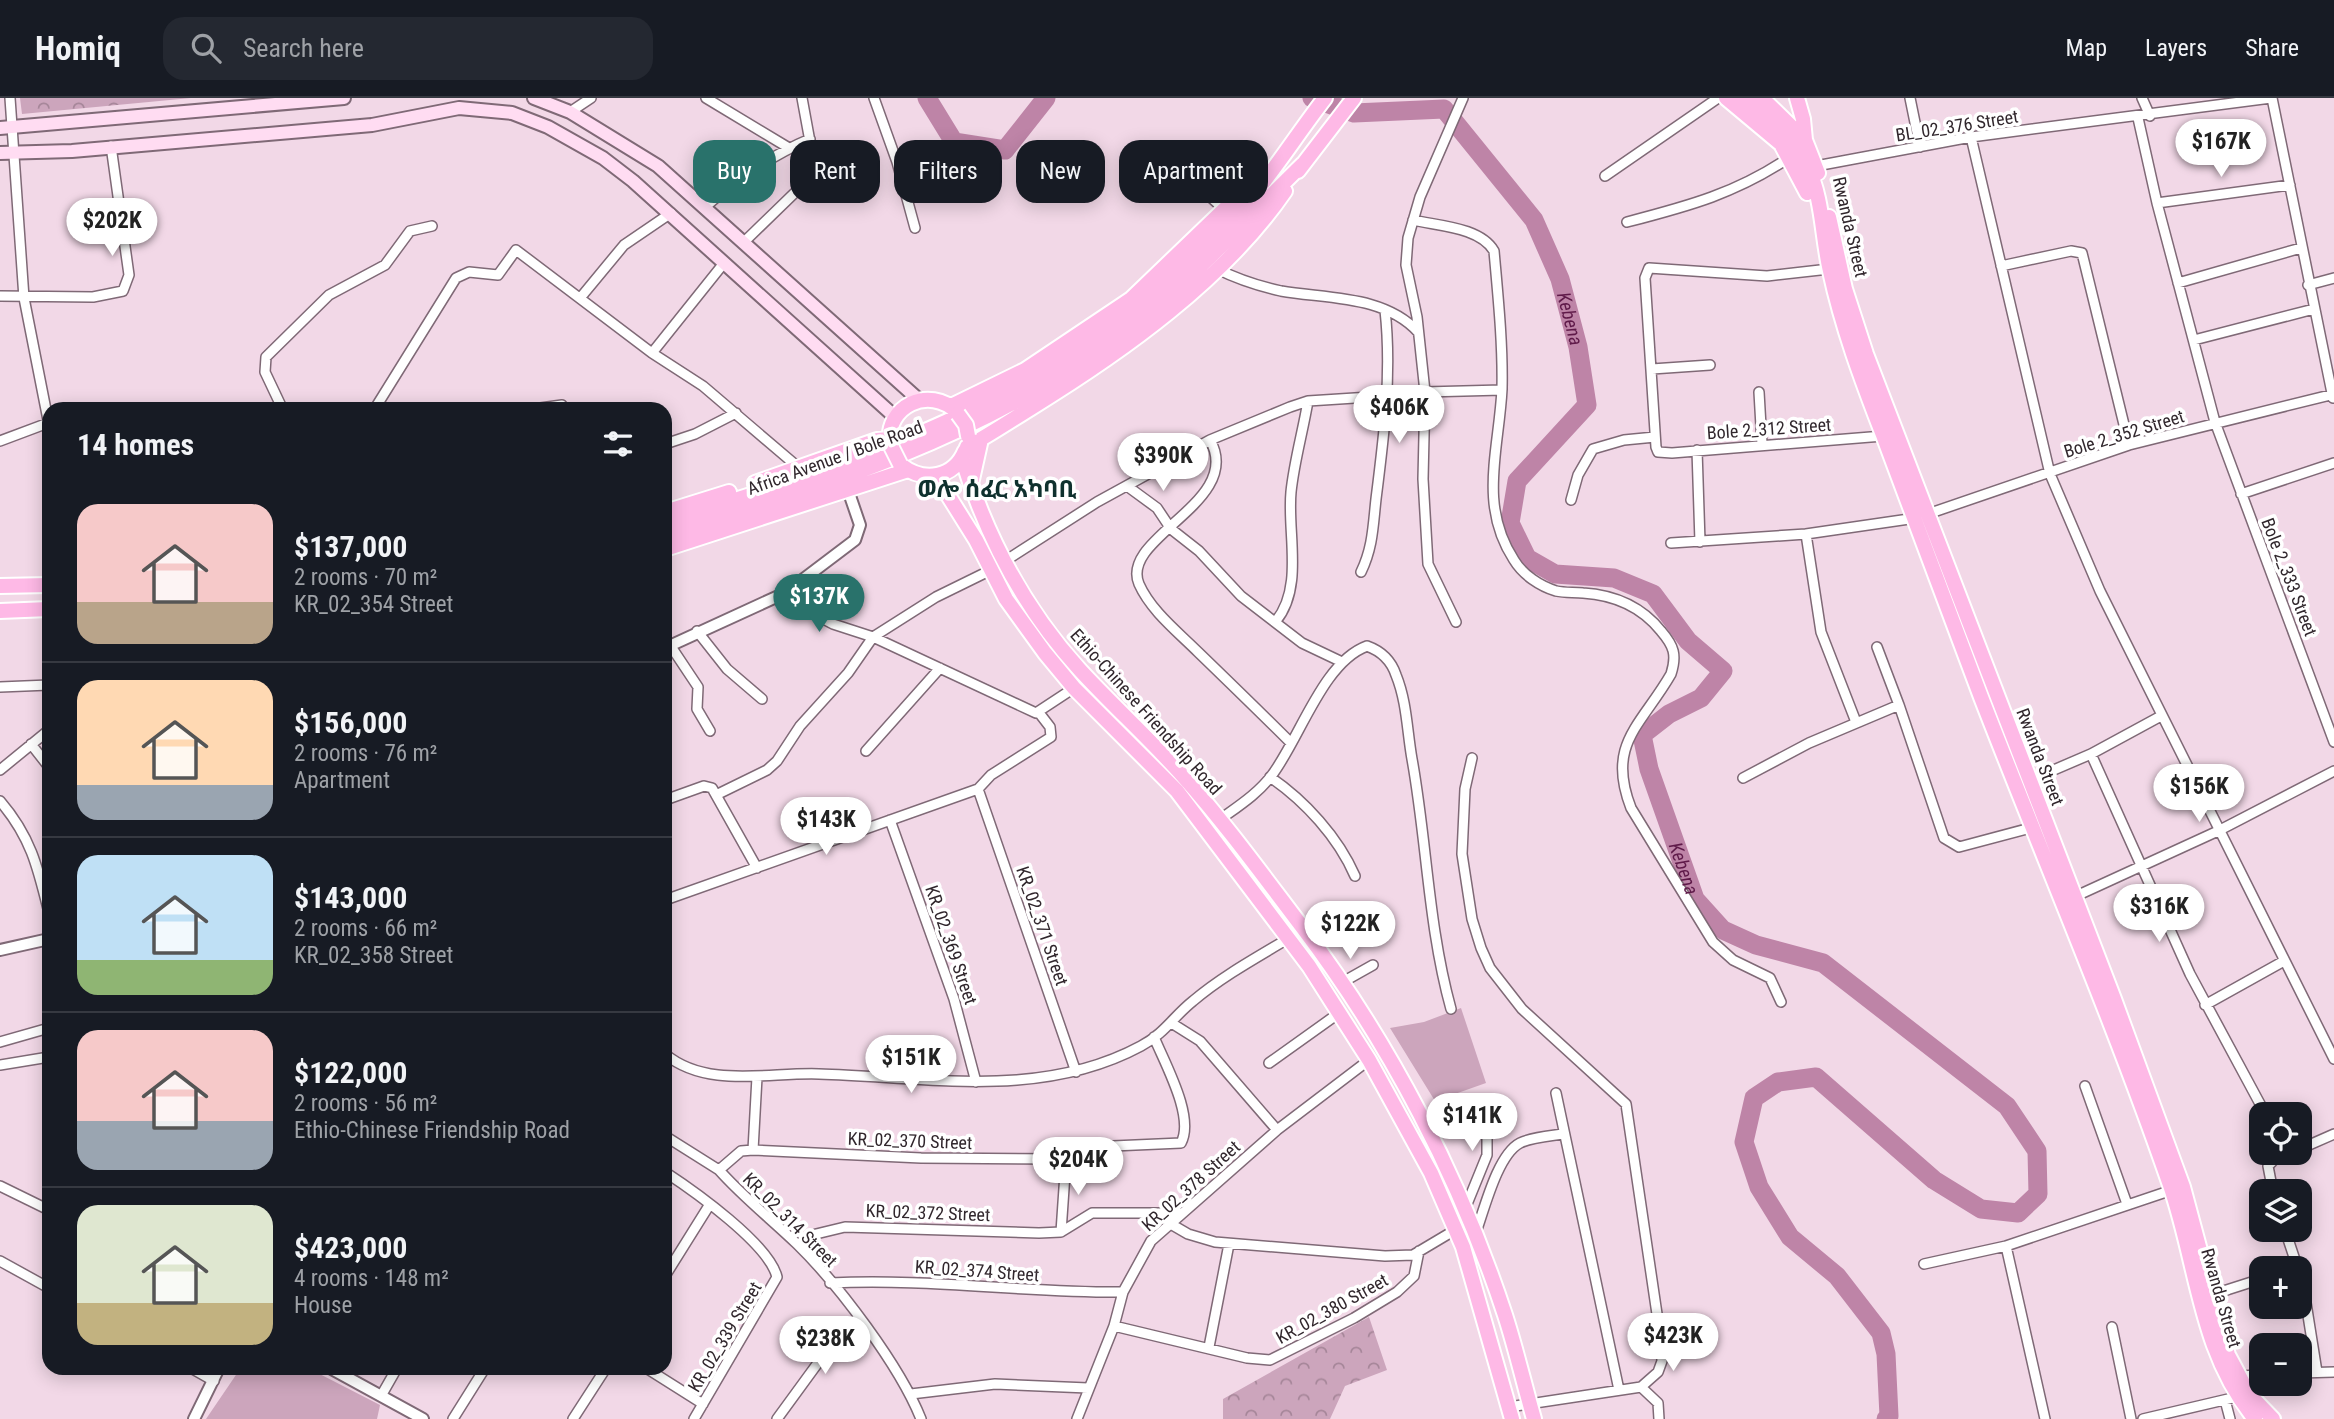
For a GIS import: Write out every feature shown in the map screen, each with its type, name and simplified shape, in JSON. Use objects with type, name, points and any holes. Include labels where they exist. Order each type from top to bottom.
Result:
[{"type":"main road","points":[[6,127],[344,98]]},
{"type":"main road","points":[[534,98],[569,112],[658,166],[919,400]]},
{"type":"main road","name":"Africa Avenue / Bole Road","points":[[672,520],[864,457],[945,424],[1024,384],[1093,340],[1170,280],[1246,205],[1325,98]]},
{"type":"main road","name":"Rwanda Street","points":[[1726,98],[1764,127],[1790,157],[1821,218],[1829,268],[1844,325],[1883,436],[1921,517],[2028,781],[2039,825],[2074,897],[2178,1188],[2211,1295],[2219,1331],[2238,1376],[2237,1397]]},
{"type":"main road","points":[[1744,98],[1772,121],[1797,150],[1807,167],[1821,218]]},
{"type":"main road","points":[[1762,98],[1805,140]]},
{"type":"main road","name":"Rwanda Street","points":[[1802,99],[1805,140],[1816,166],[1856,326],[1921,517],[2039,825],[2073,922],[2178,1188],[2205,1325],[2237,1397],[2255,1419]]},
{"type":"main road","name":"Africa Avenue / Bole Road","points":[[969,450],[1131,342],[1215,268],[1268,216],[1303,164],[1352,101]]},
{"type":"main road","points":[[0,153],[372,125],[459,108],[512,113],[548,127],[603,158],[671,213],[894,416]]},
{"type":"main road","name":"Africa Avenue / Bole Road","points":[[955,410],[1025,370],[1130,299],[1285,151]]},
{"type":"main road","name":"Africa Avenue / Bole Road","points":[[672,533],[895,460],[981,422],[1038,390],[1118,337],[1185,282],[1303,164]]},
{"type":"main road","points":[[969,450],[958,465],[936,476],[923,476],[904,467],[890,442],[894,416],[903,407],[919,400],[937,401],[955,410],[966,425],[969,450],[971,485]]},
{"type":"main road","name":"Africa Avenue / Bole Road","points":[[672,510],[877,440],[890,442]]},
{"type":"main road","name":"Ethio-Chinese Friendship Road","points":[[969,450],[971,485],[1016,584],[1052,637],[1184,777],[1304,929],[1341,983],[1428,1129],[1465,1209],[1505,1315],[1534,1419]]},
{"type":"main road","name":"Africa Avenue / Bole Road","points":[[672,547],[889,476],[904,467]]},
{"type":"main road","points":[[889,476],[902,475],[934,483],[946,491]]},
{"type":"main road","name":"Ethio-Chinese Friendship Road","points":[[936,476],[1006,599],[1074,688],[1177,791],[1289,939],[1369,1060],[1431,1173],[1455,1230],[1511,1413]]},
{"type":"main road","points":[[0,586],[42,585]]},
{"type":"main road","points":[[0,611],[42,609]]},
{"type":"main road","name":"Rwanda Street","points":[[2237,1397],[2273,1419]]},
{"type":"street","points":[[569,112],[591,98]]},
{"type":"street","points":[[706,98],[789,148]]},
{"type":"street","points":[[744,242],[811,179],[813,168],[810,139],[802,98]]},
{"type":"street","points":[[874,98],[897,162],[915,228]]},
{"type":"street","points":[[1456,622],[1428,564],[1423,479],[1425,392],[1406,265],[1413,220],[1463,98]]},
{"type":"street","points":[[1605,176],[1718,98]]},
{"type":"street","points":[[1910,98],[1920,147]]},
{"type":"street","points":[[2142,98],[2150,116]]},
{"type":"street","points":[[2268,98],[2290,185],[2308,285],[2333,396]]},
{"type":"street","name":"BL_02_376 Street","points":[[1816,166],[1971,137],[2138,118],[2268,98]]},
{"type":"street","points":[[10,102],[6,127],[14,154],[24,298],[45,402]]},
{"type":"street","name":"Bole 2_333 Street","points":[[2138,118],[2157,203],[2215,422],[2334,741]]},
{"type":"street","points":[[1971,137],[2050,474],[2101,591],[2161,716],[2334,1059]]},
{"type":"street","points":[[705,207],[726,189],[789,148],[810,139]]},
{"type":"street","points":[[0,296],[24,298],[110,295],[123,291],[128,284],[127,250],[111,146]]},
{"type":"street","points":[[1627,222],[1699,204],[1750,184],[1790,157]]},
{"type":"street","points":[[2157,203],[2290,185]]},
{"type":"street","points":[[1219,203],[1225,209]]},
{"type":"street","points":[[581,297],[624,245],[671,213]]},
{"type":"street","points":[[1413,220],[1475,235],[1486,240],[1494,251],[1502,390],[1491,479],[1492,505],[1505,542],[1514,561],[1538,583],[1558,591],[1604,596],[1626,603],[1647,616],[1673,646],[1675,660],[1671,674],[1622,753],[1624,790],[1631,808],[1713,942],[1733,960],[1770,978],[1781,1002]]},
{"type":"street","points":[[280,402],[265,372],[267,357],[329,295],[385,265],[410,231],[432,226]]},
{"type":"street","points":[[2178,283],[2301,248]]},
{"type":"street","points":[[379,402],[444,296],[462,274],[498,275],[516,250],[652,353],[703,386],[797,467]]},
{"type":"street","points":[[2001,266],[2071,251],[2082,253],[2129,445]]},
{"type":"street","points":[[652,353],[724,263]]},
{"type":"street","points":[[1215,268],[1245,282],[1283,291],[1336,296],[1385,310],[1404,319],[1418,332]]},
{"type":"street","points":[[1571,500],[1578,475],[1593,449],[1624,440],[1655,437],[1645,278],[1649,268],[1766,276],[1829,268]]},
{"type":"street","points":[[2308,285],[2334,278]]},
{"type":"street","points":[[2194,340],[2314,309]]},
{"type":"street","points":[[1361,572],[1374,541],[1386,396],[1385,310]]},
{"type":"street","points":[[1652,369],[1710,365]]},
{"type":"street","points":[[1425,392],[1502,390]]},
{"type":"street","points":[[1759,392],[1762,444]]},
{"type":"street","points":[[716,795],[767,770],[777,761],[800,726],[848,673],[873,637],[936,597],[991,570],[1127,486],[1209,440],[1308,401],[1386,396]]},
{"type":"street","name":"Bole 2_352 Street","points":[[1671,543],[1806,534],[1921,517],[2129,445],[2215,422],[2333,396]]},
{"type":"street","points":[[1276,621],[1289,594],[1292,565],[1291,490],[1308,401]]},
{"type":"street","points":[[672,442],[695,434],[736,413]]},
{"type":"street","points":[[0,441],[42,426]]},
{"type":"street","name":"Bole 2_312 Street","points":[[1655,437],[1658,452],[1883,436]]},
{"type":"street","points":[[1209,440],[1218,455],[1218,467],[1212,481],[1171,528],[1157,537],[1141,563],[1137,576],[1161,617],[1290,742]]},
{"type":"street","points":[[1697,450],[1700,542]]},
{"type":"street","points":[[2241,494],[2334,463]]},
{"type":"street","points":[[1127,486],[1157,508],[1171,528],[1199,551],[1241,596],[1302,643],[1342,662]]},
{"type":"street","points":[[672,644],[785,593],[857,536],[859,521],[848,490]]},
{"type":"street","points":[[1806,534],[1821,632],[1856,722]]},
{"type":"street","points":[[672,898],[978,789],[991,775],[1051,737],[1050,727],[1040,714],[873,637],[833,624],[806,610],[785,593]]},
{"type":"street","points":[[697,631],[727,670],[762,699]]},
{"type":"street","points":[[1218,821],[1270,777],[1315,706],[1330,674],[1342,662],[1367,646],[1385,656],[1396,673],[1406,709],[1422,806],[1433,926],[1451,1009]]},
{"type":"street","points":[[1877,647],[1944,838],[1959,847],[2039,825]]},
{"type":"street","points":[[672,653],[698,687],[697,709],[710,731]]},
{"type":"street","points":[[866,751],[940,668]]},
{"type":"street","points":[[0,687],[42,685]]},
{"type":"street","points":[[1040,714],[1074,688]]},
{"type":"street","points":[[1743,778],[1856,722],[1899,705]]},
{"type":"street","points":[[2028,781],[2091,754],[2161,716]]},
{"type":"street","points":[[0,770],[42,736]]},
{"type":"street","points":[[32,744],[42,758]]},
{"type":"street","points":[[2091,754],[2205,1005],[2259,1102]]},
{"type":"street","points":[[1472,758],[1465,789],[1462,854],[1472,919],[1490,968],[1522,1009],[1619,1097],[1628,1112],[1661,1341],[1662,1361],[1658,1371],[1642,1387],[1529,1402],[1511,1413]]},
{"type":"street","points":[[2074,897],[2218,831],[2334,771]]},
{"type":"street","points":[[1270,777],[1302,802],[1336,843],[1355,876]]},
{"type":"street","points":[[672,797],[704,786],[712,788],[757,868]]},
{"type":"street","name":"KR_02_371 Street","points":[[978,789],[1076,1072]]},
{"type":"street","points":[[0,801],[24,832],[36,859],[42,884]]},
{"type":"street","name":"KR_02_369 Street","points":[[890,820],[954,999],[976,1082]]},
{"type":"street","points":[[672,1058],[690,1067],[715,1074],[757,1077],[820,1074],[976,1082],[1034,1079],[1076,1072],[1141,1046],[1173,1024],[1192,1001],[1304,929]]},
{"type":"street","points":[[0,950],[42,941]]},
{"type":"street","points":[[2205,1005],[2284,961]]},
{"type":"street","points":[[1341,983],[1373,965]]},
{"type":"street","points":[[1269,1063],[1339,1013]]},
{"type":"street","points":[[1173,1024],[1200,1041],[1278,1130]]},
{"type":"street","points":[[0,1042],[42,1030]]},
{"type":"street","name":"KR_02_370 Street","points":[[752,1150],[921,1158],[1066,1159],[1113,1146],[1181,1143],[1186,1126],[1184,1111],[1154,1037]]},
{"type":"street","points":[[0,1065],[42,1057]]},
{"type":"street","name":"KR_02_378 Street","points":[[1077,1419],[1114,1326],[1123,1292],[1151,1241],[1278,1130],[1369,1060]]},
{"type":"street","points":[[752,1150],[757,1077]]},
{"type":"street","points":[[2084,1086],[2127,1204]]},
{"type":"street","points":[[1556,1093],[1619,1390]]},
{"type":"street","points":[[1465,1209],[1487,1155],[1488,1100]]},
{"type":"street","points":[[1475,1235],[1502,1164],[1512,1150],[1521,1143],[1563,1134]]},
{"type":"street","points":[[2312,1144],[2334,1134]]},
{"type":"street","points":[[672,1140],[719,1170]]},
{"type":"street","name":"KR_02_314 Street","points":[[752,1150],[741,1151],[719,1170],[798,1245],[830,1283],[911,1394],[921,1419]]},
{"type":"street","points":[[1060,1232],[1066,1159]]},
{"type":"street","points":[[672,1177],[710,1204],[672,1265]]},
{"type":"street","points":[[0,1185],[42,1206]]},
{"type":"street","points":[[1924,1264],[2006,1245],[2178,1188]]},
{"type":"street","name":"KR_02_339 Street","points":[[694,1419],[775,1285],[775,1269],[710,1204]]},
{"type":"street","points":[[1060,1232],[1091,1213],[1180,1213]]},
{"type":"street","points":[[1170,1223],[1200,1239],[1229,1244],[1385,1256],[1406,1256],[1455,1230]]},
{"type":"street","name":"KR_02_372 Street","points":[[798,1245],[816,1234],[845,1227],[1060,1232]]},
{"type":"street","points":[[1209,1347],[1229,1244]]},
{"type":"street","points":[[2006,1245],[2045,1419]]},
{"type":"street","name":"KR_02_380 Street","points":[[1114,1326],[1256,1360],[1270,1360],[1354,1318],[1409,1283],[1419,1251]]},
{"type":"street","points":[[0,1261],[42,1284]]},
{"type":"street","name":"KR_02_374 Street","points":[[830,1283],[893,1282],[1079,1293],[1123,1292]]},
{"type":"street","points":[[2211,1295],[2249,1283]]},
{"type":"street","points":[[782,1417],[831,1345],[858,1318]]},
{"type":"street","points":[[2309,1319],[2317,1373]]},
{"type":"street","points":[[2112,1327],[2131,1419]]},
{"type":"street","points":[[2312,1373],[2334,1372]]},
{"type":"street","points":[[203,1375],[214,1381]]},
{"type":"street","points":[[194,1419],[216,1375]]},
{"type":"street","points":[[343,1375],[423,1419]]},
{"type":"street","points":[[381,1396],[393,1375]]},
{"type":"street","points":[[453,1419],[481,1375]]},
{"type":"street","points":[[573,1419],[601,1375]]},
{"type":"street","points":[[657,1375],[703,1404]]},
{"type":"street","points":[[2238,1376],[2249,1376]]},
{"type":"street","points":[[911,1394],[995,1384],[1088,1388]]},
{"type":"street","points":[[1642,1387],[1658,1403],[1659,1419]]},
{"type":"street","points":[[2143,1419],[2237,1397]]},
{"type":"street","points":[[2230,1419],[2237,1397]]},
{"type":"green space","points":[[20,98],[191,98],[22,114]]},
{"type":"green space","points":[[1461,1008],[1486,1083],[1435,1101],[1390,1028],[1424,1022]]},
{"type":"green space","points":[[1369,1317],[1387,1370],[1345,1386],[1330,1419],[1223,1419],[1223,1399]]},
{"type":"green space","points":[[236,1375],[322,1375],[380,1405],[377,1419],[206,1419]]},
{"type":"waterway","name":"Kebena","points":[[927,98],[954,142],[1005,150],[1046,98]]},
{"type":"waterway","name":"Kebena","points":[[1312,98],[1354,113],[1444,109],[1534,220],[1560,279],[1578,347],[1587,405],[1517,481],[1510,523],[1527,558],[1555,574],[1614,578],[1653,594],[1688,641],[1723,671],[1701,698],[1669,714],[1642,735],[1649,769],[1695,899],[1723,930],[1756,945],[1823,963],[2007,1106],[2037,1151],[2038,1194],[2018,1213],[1981,1209],[1934,1180],[1816,1077],[1778,1082],[1754,1098],[1744,1142],[1759,1187],[1790,1237],[1837,1276],[1881,1333],[1886,1354],[1889,1416],[1886,1419]]},
{"type":"district","name":"ወሎ ሰፈር አካባቢ","points":[[997,489]]}]
